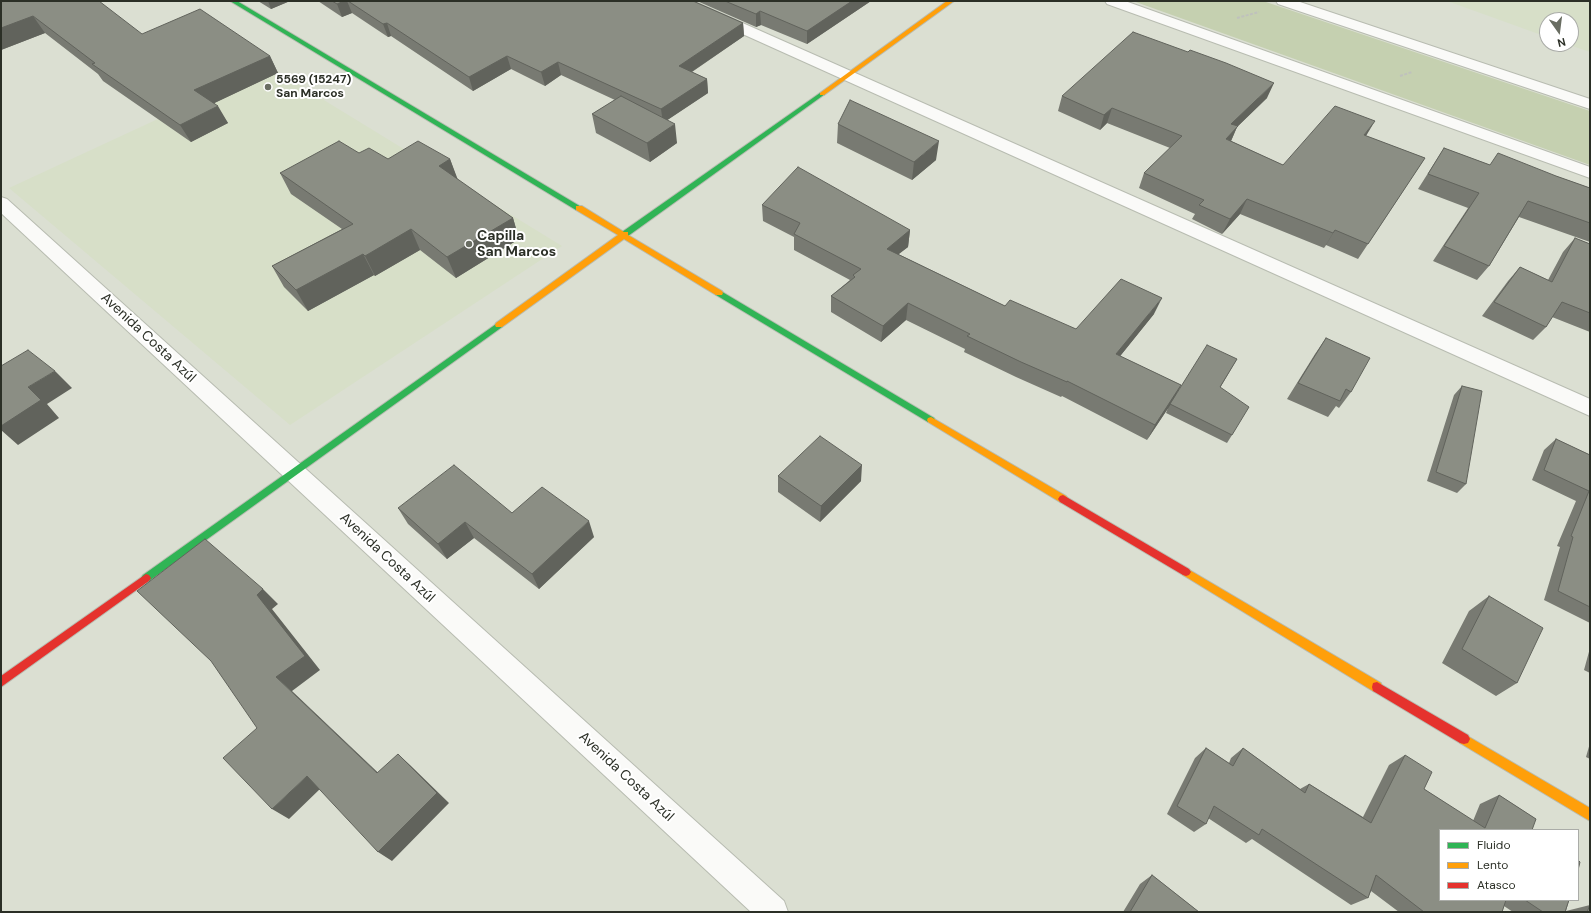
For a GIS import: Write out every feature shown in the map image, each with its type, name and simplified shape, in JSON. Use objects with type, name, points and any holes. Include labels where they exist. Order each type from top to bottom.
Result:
[{"type":"street","points":[[233,1],[1590,815]]},
{"type":"street","points":[[681,1],[1590,408]]},
{"type":"street","points":[[1,682],[951,1]]},
{"type":"street","points":[[1112,1],[1590,173]]},
{"type":"street","points":[[1283,1],[1590,104]]},
{"type":"street","name":"Avenida Costa Azúl","points":[[1,203],[773,912]]},
{"type":"path","points":[[1232,20],[1261,11]]},
{"type":"path","points":[[1397,77],[1419,70]]},
{"type":"shaded area","points":[[1133,1],[1263,1],[1590,111],[1590,165]]},
{"type":"shaded area","points":[[1447,1],[1590,1],[1590,52],[1579,48],[1579,12],[1539,12],[1539,34]]},
{"type":"shaded area","points":[[270,67],[562,246],[290,425],[9,188]]},
{"type":"building","points":[[1,1],[99,1],[142,34],[200,9],[270,56],[194,90],[218,106],[180,125],[92,64],[95,63],[33,16],[1,28]]},
{"type":"building","points":[[332,1],[344,1],[337,4]]},
{"type":"building","points":[[348,1],[693,1],[743,23],[679,66],[707,79],[661,109],[558,62],[541,72],[507,56],[469,77],[387,23],[383,24]]},
{"type":"building","points":[[725,1],[852,1],[807,31],[760,11],[756,14]]},
{"type":"building","points":[[1133,32],[1188,52],[1190,50],[1226,63],[1274,83],[1231,124],[1238,126],[1226,139],[1283,165],[1335,106],[1375,121],[1364,135],[1425,158],[1368,244],[1335,230],[1333,233],[1247,199],[1230,219],[1199,205],[1204,200],[1144,173],[1182,136],[1112,108],[1104,115],[1062,96]]},
{"type":"building","points":[[621,96],[675,124],[647,143],[592,114]]},
{"type":"building","points":[[850,100],[939,141],[914,162],[838,124]]},
{"type":"building","points":[[339,141],[359,153],[369,148],[388,159],[418,141],[450,159],[439,166],[513,218],[447,257],[411,229],[365,256],[363,254],[296,290],[272,266],[353,224],[280,173]]},
{"type":"building","points":[[1444,148],[1490,165],[1498,153],[1590,188],[1590,223],[1528,201],[1489,266],[1444,246],[1479,193],[1428,174]]},
{"type":"building","points":[[798,167],[910,230],[887,249],[1005,306],[1010,300],[1076,329],[1121,279],[1162,298],[1116,354],[1181,385],[1155,425],[1067,381],[1021,362],[967,336],[970,334],[908,303],[883,326],[831,296],[855,277],[853,275],[861,269],[794,234],[800,223],[762,205]]},
{"type":"building","points":[[1575,238],[1590,244],[1590,313],[1562,302],[1546,327],[1494,302],[1520,267],[1552,282]]},
{"type":"building","points":[[1326,338],[1370,358],[1351,392],[1346,389],[1340,401],[1298,383]]},
{"type":"building","points":[[1207,345],[1237,359],[1220,387],[1249,407],[1232,435],[1170,404]]},
{"type":"building","points":[[28,350],[55,371],[28,387],[41,400],[1,426],[1,366]]},
{"type":"building","points":[[1462,386],[1482,391],[1466,484],[1436,472]]},
{"type":"building","points":[[820,436],[862,465],[821,506],[778,476]]},
{"type":"building","points":[[1556,439],[1590,455],[1590,607],[1558,591],[1573,537],[1571,536],[1589,491],[1544,470]]},
{"type":"building","points":[[454,465],[512,513],[542,487],[589,521],[532,574],[465,522],[438,544],[398,508]]},
{"type":"building","points":[[205,539],[263,589],[257,595],[305,656],[276,677],[377,773],[398,754],[437,793],[378,852],[307,776],[272,809],[223,758],[257,728],[211,661],[137,591]]},
{"type":"building","points":[[1489,596],[1543,628],[1517,683],[1462,649]]},
{"type":"building","points":[[1206,748],[1233,766],[1243,748],[1305,793],[1309,784],[1371,823],[1405,755],[1432,772],[1424,789],[1485,828],[1499,795],[1536,819],[1532,829],[1439,829],[1439,901],[1506,901],[1502,912],[1424,912],[1376,875],[1368,898],[1262,829],[1259,835],[1214,806],[1206,824],[1177,806]]},
{"type":"building","points":[[1152,875],[1199,912],[1130,912]]},
{"type":"building","points":[[1526,901],[1569,901],[1565,912],[1543,912]]},
{"type":"building","points":[[1590,905],[1590,912],[1587,912]]},
{"type":"traffic: fast","points":[[233,1],[579,208]]},
{"type":"traffic: fast","points":[[625,234],[822,94]]},
{"type":"traffic: fast","points":[[719,293],[931,420]]},
{"type":"traffic: fast","points":[[146,578],[499,325]]},
{"type":"traffic: slow","points":[[822,94],[951,1]]},
{"type":"traffic: slow","points":[[579,208],[719,293]]},
{"type":"traffic: slow","points":[[499,325],[625,234]]},
{"type":"traffic: slow","points":[[931,420],[1063,499]]},
{"type":"traffic: slow","points":[[1186,572],[1377,687]]},
{"type":"traffic: slow","points":[[1464,739],[1590,815]]},
{"type":"traffic: jam","points":[[1063,499],[1186,572]]},
{"type":"traffic: jam","points":[[1,682],[146,578]]},
{"type":"traffic: jam","points":[[1377,687],[1464,739]]},
{"type":"place","name":"5569 (15247) San Marcos","points":[[268,87]]},
{"type":"place","name":"Capilla San Marcos","points":[[469,244]]}]
